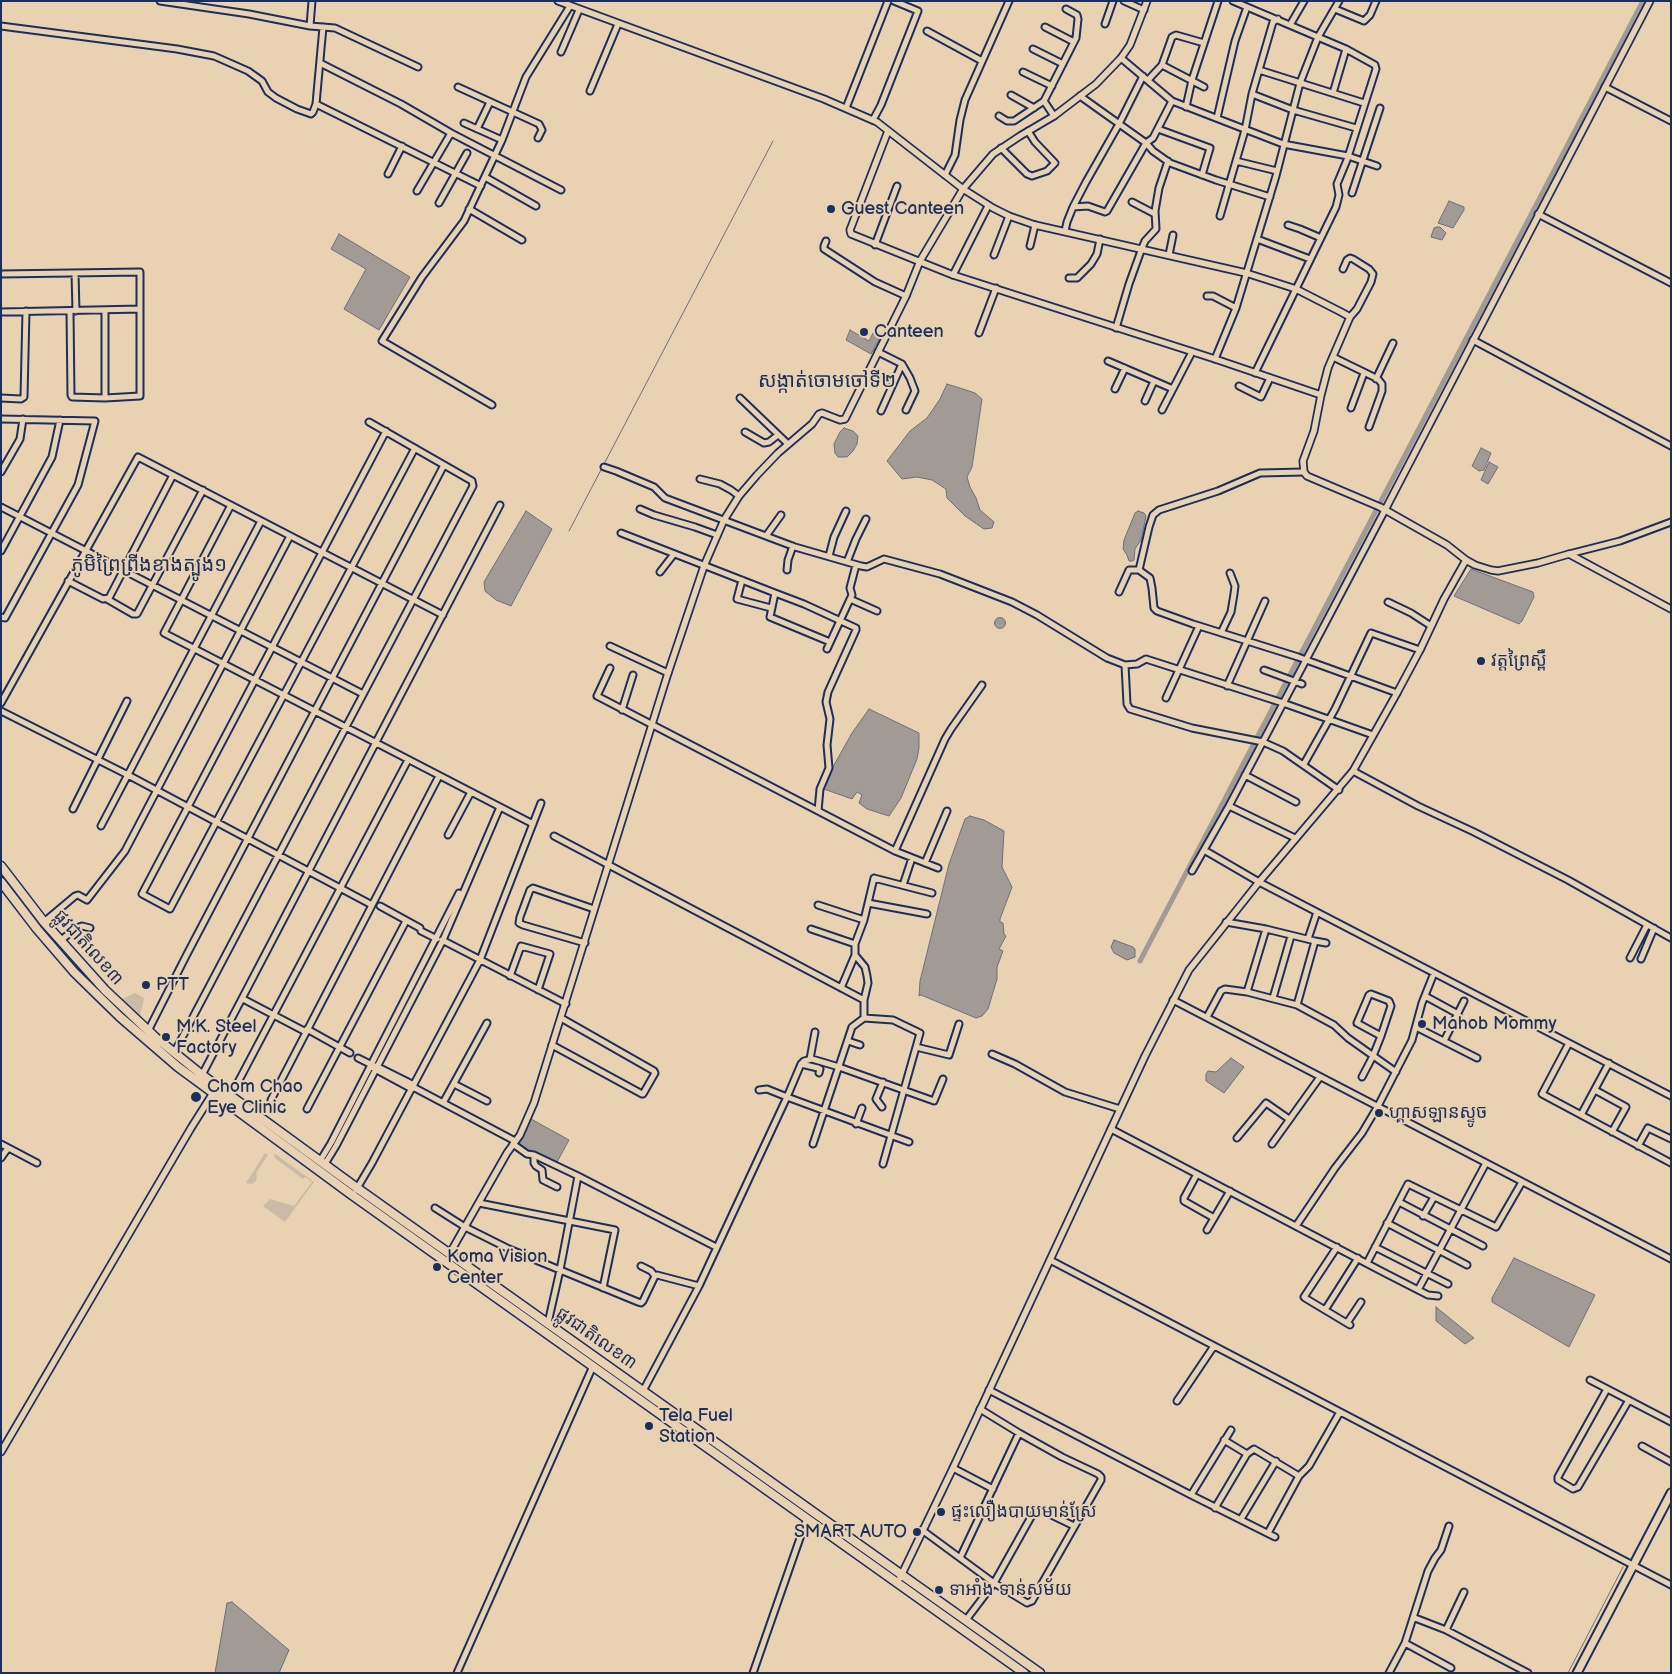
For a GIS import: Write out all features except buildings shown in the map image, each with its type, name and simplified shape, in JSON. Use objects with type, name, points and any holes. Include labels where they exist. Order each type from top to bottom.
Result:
[{"type":"highway","name":"ផ្លូវជាតិលេខ៣","points":[[1,866],[44,922],[105,990],[148,1031],[217,1086],[226,1098],[593,1366],[1022,1672]]},
{"type":"highway","name":"ផ្លូវជាតិលេខ៣","points":[[3,889],[52,947],[100,998],[150,1044],[212,1093],[226,1098],[323,1163],[355,1191],[450,1253],[1040,1673]]},
{"type":"main road","points":[[1577,1673],[1671,1493]]},
{"type":"street","points":[[160,1],[310,26],[335,28],[418,67]]},
{"type":"street","points":[[215,9],[216,1]]},
{"type":"street","points":[[310,26],[312,1]]},
{"type":"street","points":[[558,1],[824,99],[873,120],[963,189],[988,206],[1009,216],[1035,225],[1246,273],[1296,289],[1350,317]]},
{"type":"street","points":[[846,108],[888,1]]},
{"type":"street","points":[[873,120],[881,105],[918,11],[894,1]]},
{"type":"street","points":[[945,175],[956,155],[960,120],[965,100],[1009,1]]},
{"type":"street","points":[[1105,24],[1113,1]]},
{"type":"street","points":[[1124,1],[1144,10]]},
{"type":"street","points":[[450,1253],[520,1134],[534,1102],[668,673],[704,566],[724,520],[739,496],[788,444],[812,424],[819,414],[822,413],[840,420],[845,419],[906,296],[920,261],[963,189],[993,154],[1054,116],[1096,84],[1121,58],[1130,45],[1147,1]]},
{"type":"street","points":[[1186,107],[1192,80],[1218,1]]},
{"type":"street","points":[[1233,1],[1346,49],[1375,65],[1376,69],[1338,184],[1339,195],[1336,207],[1255,373]]},
{"type":"street","points":[[1290,25],[1304,1]]},
{"type":"street","points":[[1215,359],[1236,308],[1270,197],[1300,83],[1318,37],[1339,1]]},
{"type":"street","points":[[1335,9],[1364,21],[1370,16],[1376,1]]},
{"type":"street","points":[[1192,871],[1229,806],[1245,775],[1259,741],[1291,679],[1381,507],[1473,340],[1650,1]]},
{"type":"street","points":[[492,405],[382,341],[422,277],[464,221],[502,140],[526,77],[570,6]]},
{"type":"street","points":[[1217,118],[1235,41],[1247,7]]},
{"type":"street","points":[[999,116],[1010,122],[1044,101],[1074,42],[1078,17],[1066,9]]},
{"type":"street","points":[[561,52],[579,10]]},
{"type":"street","points":[[1220,216],[1273,22],[1278,19]]},
{"type":"street","points":[[590,90],[618,24]]},
{"type":"street","points":[[1,26],[177,49],[214,56],[248,71],[262,81],[268,92],[276,98],[311,114],[314,112],[316,104],[323,27]]},
{"type":"street","points":[[1045,27],[1074,42]]},
{"type":"street","points":[[927,31],[982,61]]},
{"type":"street","points":[[1148,80],[1162,66],[1172,37],[1176,35],[1204,43]]},
{"type":"street","points":[[1333,93],[1346,49]]},
{"type":"street","points":[[1033,50],[1063,64]]},
{"type":"street","points":[[1121,58],[1172,101],[1186,107],[1284,144],[1348,156],[1377,166]]},
{"type":"street","points":[[320,63],[561,190]]},
{"type":"street","points":[[1162,66],[1204,86]]},
{"type":"street","points":[[1259,70],[1364,103]]},
{"type":"street","points":[[1022,72],[1052,86]]},
{"type":"street","points":[[1065,231],[1073,207],[1143,76]]},
{"type":"street","points":[[458,87],[541,126],[542,130],[538,138]]},
{"type":"street","points":[[1605,87],[1671,121]]},
{"type":"street","points":[[1252,94],[1293,110],[1356,128]]},
{"type":"street","points":[[1011,95],[1034,108]]},
{"type":"street","points":[[1080,96],[1168,161],[1202,175],[1270,197]]},
{"type":"street","points":[[1044,101],[1054,116]]},
{"type":"street","points":[[1073,207],[1088,206],[1107,211],[1146,143],[1158,129],[1172,101]]},
{"type":"street","points":[[478,129],[490,102]]},
{"type":"street","points":[[316,104],[481,186]]},
{"type":"street","points":[[1352,193],[1380,108]]},
{"type":"street","points":[[464,123],[502,140]]},
{"type":"street","points":[[1158,129],[1210,148],[1202,175]]},
{"type":"street","points":[[888,130],[850,230],[851,234],[953,275],[1321,395]]},
{"type":"street","points":[[1001,148],[1027,174],[1032,176],[1047,171],[1055,163],[1035,142],[1028,131]]},
{"type":"street","points":[[417,191],[451,133]]},
{"type":"street","points":[[388,174],[402,146]]},
{"type":"street","points":[[439,203],[467,153]]},
{"type":"street","points":[[1116,328],[1145,240],[1156,229],[1155,214],[1158,188],[1168,161]]},
{"type":"street","points":[[1236,162],[1277,171]]},
{"type":"street","points":[[485,177],[536,206]]},
{"type":"street","points":[[876,245],[897,186]]},
{"type":"street","points":[[1132,202],[1155,214]]},
{"type":"street","points":[[953,275],[988,206]]},
{"type":"street","points":[[469,209],[522,240]]},
{"type":"street","points":[[1538,214],[1671,283]]},
{"type":"street","points":[[994,255],[1009,216]]},
{"type":"street","points":[[1030,246],[1035,225]]},
{"type":"street","points":[[1288,225],[1321,238]]},
{"type":"street","points":[[1169,255],[1173,235]]},
{"type":"street","points":[[1257,239],[1310,259]]},
{"type":"street","points":[[1069,278],[1077,278],[1091,264],[1100,240]]},
{"type":"street","points":[[826,241],[824,248],[875,282],[906,296]]},
{"type":"street","points":[[1343,269],[1350,258],[1369,269],[1373,274],[1371,282],[1357,309],[1350,317],[1333,357],[1321,395],[1314,431],[1303,461],[1304,472],[1307,476],[1381,507],[1447,545],[1466,560],[1498,571],[1538,563],[1620,541],[1671,522]]},
{"type":"street","points":[[1,274],[140,272],[140,396],[75,398],[70,395],[70,312]]},
{"type":"street","points":[[75,274],[76,311]]},
{"type":"street","points":[[979,332],[996,288]]},
{"type":"street","points":[[1208,296],[1213,296],[1236,308]]},
{"type":"street","points":[[1,312],[140,309]]},
{"type":"street","points":[[105,310],[105,398]]},
{"type":"street","points":[[1,398],[21,399],[24,397],[26,311]]},
{"type":"street","points":[[1473,340],[1671,446]]},
{"type":"street","points":[[1376,378],[1392,343]]},
{"type":"street","points":[[878,352],[902,364],[915,389],[906,410]]},
{"type":"street","points":[[1162,410],[1192,352]]},
{"type":"street","points":[[1333,357],[1376,378],[1382,384],[1382,391],[1369,427]]},
{"type":"street","points":[[1108,360],[1173,389]]},
{"type":"street","points":[[881,411],[902,364]]},
{"type":"street","points":[[1115,389],[1124,368]]},
{"type":"street","points":[[1351,408],[1364,373]]},
{"type":"street","points":[[1239,386],[1261,397],[1270,378]]},
{"type":"street","points":[[1145,401],[1154,381]]},
{"type":"street","points":[[740,398],[788,444]]},
{"type":"street","points":[[1,419],[95,421],[78,485],[6,618],[1,617]]},
{"type":"street","points":[[1,472],[20,440],[23,419]]},
{"type":"street","points":[[1,551],[52,457],[60,420]]},
{"type":"street","points":[[174,1053],[473,486],[472,481],[369,422]]},
{"type":"street","points":[[386,431],[142,894],[170,909],[415,448]]},
{"type":"street","points":[[745,432],[764,443],[769,442],[778,434]]},
{"type":"street","points":[[1,703],[138,457],[443,615]]},
{"type":"street","points":[[148,1031],[444,465]]},
{"type":"street","points":[[604,467],[654,486],[666,498],[792,546],[856,566],[867,567],[884,560],[940,574],[1007,600],[1070,634],[1112,660],[1125,665],[1137,664],[1146,659],[1330,719],[1373,735]]},
{"type":"street","points":[[1139,570],[1153,515],[1159,510],[1218,491],[1260,473],[1304,472]]},
{"type":"street","points":[[107,599],[173,475]]},
{"type":"street","points":[[700,478],[720,484],[739,496]]},
{"type":"street","points":[[68,581],[103,599],[107,599],[134,615],[137,614],[203,490]]},
{"type":"street","points":[[231,505],[164,633],[533,824]]},
{"type":"street","points":[[202,1075],[500,505]]},
{"type":"street","points":[[1,506],[363,694]]},
{"type":"street","points":[[640,509],[717,535]]},
{"type":"street","points":[[829,556],[834,536],[846,512]]},
{"type":"street","points":[[766,536],[781,515]]},
{"type":"street","points":[[846,562],[866,519]]},
{"type":"street","points":[[102,826],[260,520]]},
{"type":"street","points":[[620,533],[804,604],[856,628],[828,692],[826,702],[830,719],[827,745],[830,768],[820,789],[818,811]]},
{"type":"street","points":[[44,922],[75,896],[78,895],[87,900],[125,850],[290,536]]},
{"type":"street","points":[[787,570],[792,546]]},
{"type":"street","points":[[660,572],[674,554]]},
{"type":"street","points":[[1568,554],[1671,609]]},
{"type":"street","points":[[896,1582],[902,1574],[953,1468],[1110,1129],[1189,970],[1295,838],[1339,790],[1353,771],[1397,693],[1444,599],[1466,560]]},
{"type":"street","points":[[827,649],[852,595],[850,588],[856,566]]},
{"type":"street","points":[[1118,592],[1130,570],[1139,570],[1150,578],[1155,610],[1397,693]]},
{"type":"street","points":[[1221,633],[1231,612],[1234,594],[1235,586],[1230,573]]},
{"type":"street","points":[[742,580],[737,599],[771,608]]},
{"type":"street","points":[[775,593],[771,608],[771,618],[830,642]]},
{"type":"street","points":[[850,599],[877,611]]},
{"type":"street","points":[[1227,686],[1265,601]]},
{"type":"street","points":[[1388,602],[1411,613],[1431,626]]},
{"type":"street","points":[[1166,698],[1199,626]]},
{"type":"street","points":[[1304,764],[1330,719],[1371,633],[1420,650]]},
{"type":"street","points":[[610,646],[668,673]]},
{"type":"street","points":[[1125,665],[1126,704],[1130,709],[1192,728],[1259,741],[1284,751],[1339,790]]},
{"type":"street","points":[[610,668],[597,696],[896,852],[938,868]]},
{"type":"street","points":[[1264,670],[1302,684]]},
{"type":"street","points":[[622,710],[634,675]]},
{"type":"street","points":[[896,852],[945,739],[982,685]]},
{"type":"street","points":[[73,809],[127,701]]},
{"type":"street","points":[[1,711],[128,775],[372,905]]},
{"type":"street","points":[[226,1098],[236,1086],[408,760]]},
{"type":"street","points":[[1353,771],[1418,806],[1568,880],[1671,938]]},
{"type":"street","points":[[1245,775],[1296,802]]},
{"type":"street","points":[[270,1100],[439,776]]},
{"type":"street","points":[[448,835],[471,792]]},
{"type":"street","points":[[355,1191],[480,961],[540,803]]},
{"type":"street","points":[[1229,806],[1295,838]]},
{"type":"street","points":[[374,1066],[442,942],[500,807]]},
{"type":"street","points":[[925,863],[947,811]]},
{"type":"street","points":[[554,836],[864,1000]]},
{"type":"street","points":[[1204,850],[1259,882],[1671,1096]]},
{"type":"street","points":[[323,1163],[336,1146],[479,854]]},
{"type":"street","points":[[903,885],[912,858]]},
{"type":"street","points":[[841,988],[855,955],[854,944],[864,920],[874,878],[932,893]]},
{"type":"street","points":[[585,943],[523,925],[520,923],[520,917],[530,890],[533,888],[594,909]]},
{"type":"street","points":[[868,903],[927,914]]},
{"type":"street","points":[[818,905],[864,920]]},
{"type":"street","points":[[380,906],[442,942],[566,1004]]},
{"type":"street","points":[[1308,939],[1317,912]]},
{"type":"street","points":[[307,1109],[406,920]]},
{"type":"street","points":[[1226,922],[1326,943]]},
{"type":"street","points":[[1630,958],[1647,925]]},
{"type":"street","points":[[60,941],[76,928],[82,926],[90,928]]},
{"type":"street","points":[[1641,960],[1654,928]]},
{"type":"street","points":[[811,929],[854,944]]},
{"type":"street","points":[[1247,992],[1266,929]]},
{"type":"street","points":[[1273,998],[1291,936]]},
{"type":"street","points":[[1298,1005],[1315,941]]},
{"type":"street","points":[[510,976],[522,946],[550,954],[538,990]]},
{"type":"street","points":[[855,955],[865,967],[868,983],[864,1000],[864,1018]]},
{"type":"street","points":[[1296,1226],[1335,1168],[1362,1133],[1378,1106],[1412,1040],[1434,973]]},
{"type":"street","points":[[1207,1017],[1223,989],[1247,992],[1298,1005],[1334,1025],[1348,1038],[1396,1072]]},
{"type":"street","points":[[1362,1077],[1374,1056],[1381,1036],[1391,1006],[1389,1001],[1372,994],[1369,995],[1357,1023],[1381,1036]]},
{"type":"street","points":[[1425,996],[1458,1014]]},
{"type":"street","points":[[242,999],[350,1052]]},
{"type":"street","points":[[1173,1000],[1671,1259]]},
{"type":"street","points":[[1444,1041],[1464,1001]]},
{"type":"street","points":[[552,1045],[642,1094],[644,1094],[655,1073],[561,1018]]},
{"type":"street","points":[[814,1144],[852,1027],[864,1018],[893,1020],[904,1027],[919,1031],[920,1033],[882,1164]]},
{"type":"street","points":[[443,1103],[487,1023]]},
{"type":"street","points":[[916,1047],[949,1055],[959,1024]]},
{"type":"street","points":[[1416,1027],[1477,1058]]},
{"type":"street","points":[[810,1059],[815,1032]]},
{"type":"street","points":[[848,1041],[860,1044]]},
{"type":"street","points":[[1569,1043],[1542,1094],[1671,1163]]},
{"type":"street","points":[[992,1054],[1015,1064],[1065,1092],[1120,1109]]},
{"type":"street","points":[[358,1058],[514,1143],[527,1154],[534,1155],[578,1176],[716,1247]]},
{"type":"street","points":[[643,1391],[699,1286],[801,1064],[810,1059],[840,1067],[934,1101],[943,1079]]},
{"type":"street","points":[[1581,1115],[1609,1063]]},
{"type":"street","points":[[801,1064],[818,1068],[820,1069],[819,1073]]},
{"type":"street","points":[[1272,1144],[1320,1076]]},
{"type":"street","points":[[882,1107],[876,1100],[883,1082]]},
{"type":"street","points":[[454,1084],[487,1101]]},
{"type":"street","points":[[1,1452],[217,1086]]},
{"type":"street","points":[[759,1090],[767,1089],[856,1124],[909,1142]]},
{"type":"street","points":[[1595,1090],[1626,1107],[1612,1132]]},
{"type":"street","points":[[1237,1138],[1266,1103],[1289,1119]]},
{"type":"street","points":[[856,1124],[862,1108]]},
{"type":"street","points":[[1638,1146],[1648,1128],[1671,1139]]},
{"type":"street","points":[[1110,1129],[1418,1290],[1428,1295],[1438,1296]]},
{"type":"street","points":[[1,1144],[37,1163]]},
{"type":"street","points":[[1,1158],[8,1148]]},
{"type":"street","points":[[534,1155],[534,1163],[542,1170],[543,1180],[557,1187]]},
{"type":"street","points":[[1418,1290],[1486,1163]]},
{"type":"street","points":[[1197,1174],[1184,1201],[1214,1218]]},
{"type":"street","points":[[548,1323],[578,1176]]},
{"type":"street","points":[[1367,1263],[1408,1184],[1496,1227],[1522,1182]]},
{"type":"street","points":[[1207,1230],[1230,1191]]},
{"type":"street","points":[[1424,1216],[1434,1197]]},
{"type":"street","points":[[1399,1202],[1483,1246]]},
{"type":"street","points":[[479,1203],[615,1230],[603,1288]]},
{"type":"street","points":[[435,1208],[466,1227],[509,1249],[641,1303],[654,1276]]},
{"type":"street","points":[[1387,1224],[1467,1264]]},
{"type":"street","points":[[1336,1247],[1304,1297],[1349,1324],[1361,1302]]},
{"type":"street","points":[[1375,1248],[1448,1284]]},
{"type":"street","points":[[1325,1310],[1358,1258]]},
{"type":"street","points":[[1050,1260],[1671,1585]]},
{"type":"street","points":[[641,1266],[651,1271],[654,1276]]},
{"type":"street","points":[[654,1276],[659,1275],[699,1286]]},
{"type":"street","points":[[1176,1401],[1214,1346]]},
{"type":"street","points":[[457,1673],[593,1366]]},
{"type":"street","points":[[1590,1380],[1671,1422]]},
{"type":"street","points":[[1607,1389],[1558,1478],[1558,1480],[1573,1489],[1578,1487],[1629,1400]]},
{"type":"street","points":[[989,1390],[1215,1508],[1275,1537]]},
{"type":"street","points":[[922,1530],[994,1583],[1028,1603],[1032,1601],[1102,1480],[1101,1477],[1019,1433],[980,1409]]},
{"type":"street","points":[[1268,1533],[1299,1476],[1309,1466],[1340,1412]]},
{"type":"street","points":[[1191,1495],[1231,1430]]},
{"type":"street","points":[[960,1558],[1019,1433]]},
{"type":"street","points":[[1224,1440],[1247,1454]]},
{"type":"street","points":[[1642,1446],[1671,1462]]},
{"type":"street","points":[[1215,1508],[1247,1454],[1254,1449],[1299,1476]]},
{"type":"street","points":[[1241,1519],[1276,1461]]},
{"type":"street","points":[[953,1468],[993,1489]]},
{"type":"street","points":[[966,1620],[994,1583],[1031,1517],[1037,1510],[1074,1526]]},
{"type":"street","points":[[753,1673],[806,1518]]},
{"type":"street","points":[[1389,1673],[1406,1643],[1428,1571],[1441,1550],[1449,1526]]},
{"type":"street","points":[[1446,1630],[1464,1592]]},
{"type":"street","points":[[1415,1618],[1446,1630],[1528,1673]]},
{"type":"street","points":[[1406,1643],[1451,1668]]},
{"type":"shaded area","points":[[1449,201],[1464,207],[1453,228],[1438,223]]},
{"type":"shaded area","points":[[1440,227],[1446,233],[1442,240],[1431,237],[1434,228]]},
{"type":"shaded area","points":[[339,234],[410,277],[379,330],[344,309],[366,269],[331,249]]},
{"type":"shaded area","points":[[850,330],[869,341],[873,333],[881,336],[871,354],[846,340]]},
{"type":"shaded area","points":[[947,384],[975,393],[982,399],[972,467],[967,477],[980,510],[994,522],[992,528],[984,529],[965,516],[947,498],[946,489],[932,480],[917,477],[902,479],[887,461],[910,431],[927,418],[940,399]]},
{"type":"shaded area","points":[[844,428],[853,431],[858,436],[857,444],[847,457],[838,457],[835,453],[834,444]]},
{"type":"shaded area","points":[[1481,448],[1491,453],[1484,470],[1479,471],[1472,466]]},
{"type":"shaded area","points":[[1489,462],[1498,467],[1488,484],[1481,480]]},
{"type":"shaded area","points":[[526,511],[552,529],[511,606],[496,600],[485,591],[484,582]]},
{"type":"shaded area","points":[[1138,511],[1146,516],[1141,540],[1135,549],[1134,560],[1129,561],[1123,549],[1124,540],[1135,513]]},
{"type":"shaded area","points":[[1471,569],[1533,592],[1534,597],[1519,624],[1454,596]]},
{"type":"shaded area","points":[[1000,617],[1006,623],[1000,629],[994,623]]},
{"type":"shaded area","points":[[869,709],[919,733],[917,759],[901,798],[889,816],[867,809],[859,803],[862,795],[857,792],[852,799],[821,788],[852,733]]},
{"type":"shaded area","points":[[970,816],[984,820],[1004,831],[1002,867],[1012,887],[1000,919],[1006,936],[999,949],[1003,951],[997,967],[997,979],[988,1009],[982,1016],[976,1018],[921,995],[919,996],[920,981],[949,864],[965,819]]},
{"type":"shaded area","points":[[1114,940],[1133,947],[1135,949],[1135,957],[1127,960],[1114,953],[1111,947]]},
{"type":"shaded area","points":[[135,993],[144,998],[140,1016],[122,999]]},
{"type":"shaded area","points":[[1231,1058],[1244,1067],[1224,1093],[1206,1081],[1206,1074],[1208,1071],[1216,1072]]},
{"type":"shaded area","points":[[531,1119],[569,1140],[557,1162],[528,1151],[518,1143]]},
{"type":"shaded area","points":[[265,1153],[268,1155],[256,1173],[256,1181],[252,1184],[246,1183]]},
{"type":"shaded area","points":[[275,1154],[314,1182],[285,1222],[263,1206],[270,1199],[294,1206],[312,1182],[305,1177],[303,1179],[275,1158]]},
{"type":"shaded area","points":[[1514,1258],[1595,1295],[1569,1347],[1492,1302],[1492,1298]]},
{"type":"shaded area","points":[[1436,1307],[1474,1338],[1465,1344],[1436,1321]]},
{"type":"shaded area","points":[[232,1602],[289,1650],[279,1673],[215,1673],[227,1603]]},
{"type":"waterway","points":[[1140,961],[1643,1]]},
{"type":"waterway","points":[[569,531],[773,141]]},
{"type":"waterway","points":[[1568,1673],[1623,1567]]},
{"type":"place","name":"Guest Canteen","points":[[831,209]]},
{"type":"place","name":"Canteen","points":[[864,332]]},
{"type":"place","name":"វត្តព្រៃស្ពឺ","points":[[1481,661]]},
{"type":"place","name":"PTT","points":[[146,985]]},
{"type":"place","name":"Mahob Mommy","points":[[1422,1024]]},
{"type":"place","name":"M.K. Steel Factory","points":[[166,1037]]},
{"type":"place","name":"Chom Chao Eye Clinic","points":[[196,1097]]},
{"type":"place","name":"ហ្គាសឡានស្ទូច","points":[[1379,1113]]},
{"type":"place","name":"Koma Vision Center","points":[[437,1267]]},
{"type":"place","name":"Tela Fuel Station","points":[[649,1426]]},
{"type":"place","name":"ផ្ទះលឿងបាយមាន់ស្រែ","points":[[941,1512]]},
{"type":"place","name":"SMART AUTO","points":[[917,1532]]},
{"type":"place","name":"ទាអាំង ទាន់សម័យ","points":[[939,1590]]},
{"type":"district","name":"សង្កាត់ចោមចៅទី២","points":[[827,382]]},
{"type":"district","name":"ភូមិព្រៃព្រីងខាងត្បូង១","points":[[149,566]]}]
